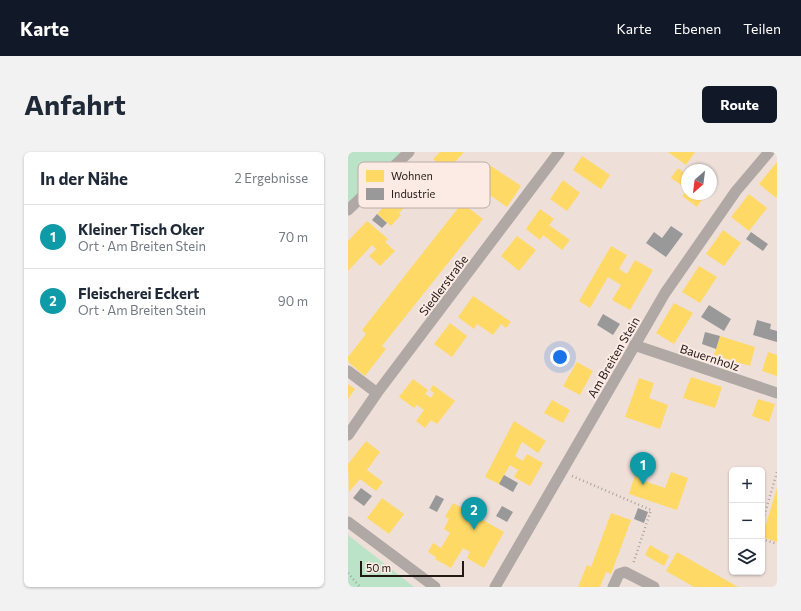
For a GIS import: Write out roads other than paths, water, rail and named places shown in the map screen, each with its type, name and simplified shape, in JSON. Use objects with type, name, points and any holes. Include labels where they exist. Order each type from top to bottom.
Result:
[{"type":"street","points":[[398,162],[409,152]]},
{"type":"street","name":"Siedlerstraße","points":[[348,435],[377,393],[559,152]]},
{"type":"street","name":"Am Breiten Stein","points":[[495,587],[665,293],[736,191],[769,152]]},
{"type":"street","points":[[348,210],[358,200]]},
{"type":"street","name":"Bauernholz","points":[[634,345],[777,393]]},
{"type":"street","points":[[348,371],[377,393]]},
{"type":"street","points":[[348,522],[435,587]]},
{"type":"street","points":[[613,587],[619,574],[625,572],[654,587]]},
{"type":"place","name":"Kleiner Tisch Oker","points":[[643,485]]},
{"type":"place","name":"Fleischerei Eckert","points":[[474,530]]}]
